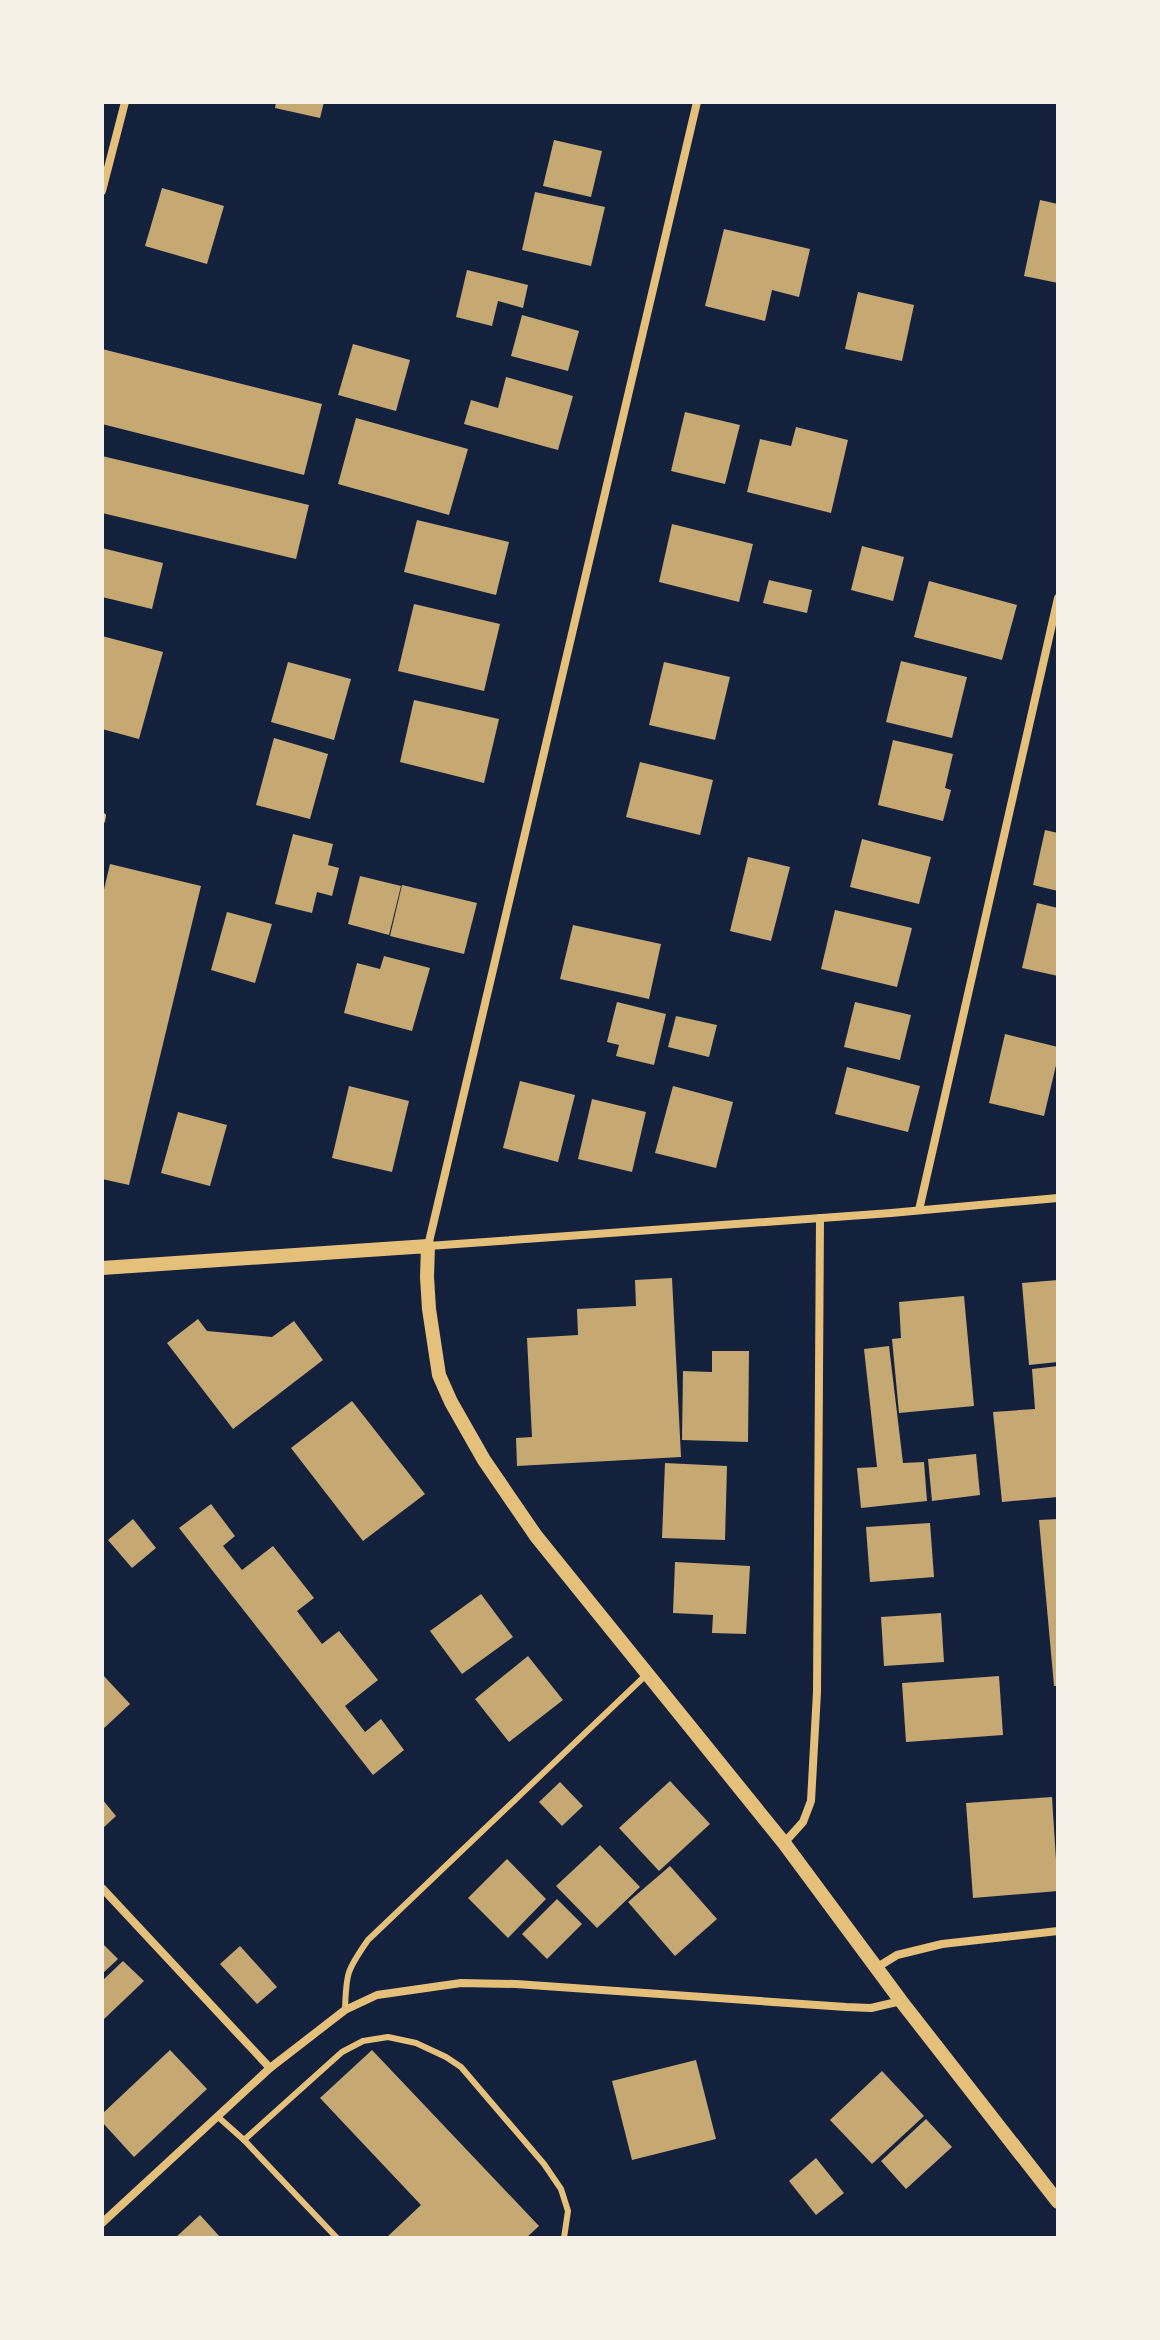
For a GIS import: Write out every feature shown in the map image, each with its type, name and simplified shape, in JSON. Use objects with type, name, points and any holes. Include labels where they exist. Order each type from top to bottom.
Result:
[{"type":"street","points":[[102,191],[125,102]]},
{"type":"street","points":[[697,102],[428,1246],[427,1277],[434,1348],[439,1375],[451,1402],[484,1460],[536,1536],[784,1843],[901,2001],[1058,2202]]},
{"type":"street","points":[[919,1210],[1058,598]]},
{"type":"street","points":[[102,1268],[820,1218],[1058,1198]]},
{"type":"street","points":[[784,1843],[803,1822],[811,1801],[817,1692],[820,1218]]},
{"type":"street","points":[[102,1888],[270,2068]]},
{"type":"street","points":[[876,1968],[897,1955],[942,1944],[1058,1931]]},
{"type":"street","points":[[102,2223],[270,2068],[345,2010],[377,1995],[461,1983],[516,1984],[846,2007],[871,2008],[901,2001]]},
{"type":"lane","points":[[345,2010],[345,1982],[352,1963],[368,1940],[648,1674]]},
{"type":"lane","points":[[244,2140],[342,2052],[375,2038],[388,2037],[416,2043],[461,2067],[544,2164],[561,2189],[568,2211],[564,2238]]},
{"type":"lane","points":[[217,2116],[244,2140],[337,2238]]},
{"type":"building","points":[[276,102],[324,102],[320,118],[275,108]]},
{"type":"building","points":[[554,140],[602,151],[591,197],[543,186]]},
{"type":"building","points":[[162,188],[224,206],[207,264],[145,246]]},
{"type":"building","points":[[535,192],[605,207],[591,266],[522,250]]},
{"type":"building","points":[[1040,200],[1058,204],[1058,283],[1024,276]]},
{"type":"building","points":[[724,229],[810,249],[799,297],[772,290],[765,321],[705,306]]},
{"type":"building","points":[[467,270],[528,285],[523,308],[498,301],[492,326],[456,317]]},
{"type":"building","points":[[858,292],[914,305],[902,361],[845,349]]},
{"type":"building","points":[[522,315],[579,331],[568,371],[511,356]]},
{"type":"building","points":[[353,344],[410,360],[396,411],[338,395]]},
{"type":"building","points":[[102,349],[322,404],[304,475],[102,424]]},
{"type":"building","points":[[506,377],[573,396],[558,450],[464,424],[471,400],[498,408]]},
{"type":"building","points":[[685,412],[740,425],[725,484],[671,471]]},
{"type":"building","points":[[356,418],[468,449],[449,515],[338,484]]},
{"type":"building","points":[[796,427],[848,440],[831,513],[747,492],[760,439],[791,446]]},
{"type":"building","points":[[102,456],[309,505],[296,559],[102,513]]},
{"type":"building","points":[[417,520],[509,542],[496,595],[404,572]]},
{"type":"building","points":[[672,524],[753,544],[739,602],[659,582]]},
{"type":"building","points":[[862,546],[904,557],[893,601],[851,590]]},
{"type":"building","points":[[102,548],[163,563],[152,609],[102,597]]},
{"type":"building","points":[[769,580],[812,590],[807,613],[763,603]]},
{"type":"building","points":[[929,581],[1017,605],[1002,660],[914,637]]},
{"type":"building","points":[[414,604],[500,624],[484,691],[398,671]]},
{"type":"building","points":[[102,636],[163,652],[139,739],[102,729]]},
{"type":"building","points":[[901,661],[967,677],[952,738],[886,722]]},
{"type":"building","points":[[288,662],[351,679],[334,740],[271,722]]},
{"type":"building","points":[[664,662],[730,677],[715,740],[649,725]]},
{"type":"building","points":[[414,700],[499,719],[484,783],[400,762]]},
{"type":"building","points":[[274,738],[328,754],[310,819],[256,805]]},
{"type":"building","points":[[893,740],[953,754],[945,788],[951,790],[943,821],[878,805]]},
{"type":"building","points":[[640,762],[713,780],[700,835],[626,817]]},
{"type":"building","points":[[1045,830],[1058,833],[1058,891],[1033,885]]},
{"type":"building","points":[[293,834],[333,844],[328,865],[339,868],[332,896],[317,892],[312,913],[275,904]]},
{"type":"building","points":[[862,839],[931,857],[919,904],[850,887]]},
{"type":"building","points":[[748,857],[790,867],[771,941],[730,931]]},
{"type":"building","points":[[110,864],[201,886],[129,1185],[102,1179],[102,898]]},
{"type":"building","points":[[360,876],[401,886],[389,935],[348,924]]},
{"type":"building","points":[[402,885],[477,903],[464,954],[390,936]]},
{"type":"building","points":[[1037,903],[1058,908],[1058,976],[1022,968]]},
{"type":"building","points":[[835,910],[912,928],[897,987],[821,969]]},
{"type":"building","points":[[227,912],[272,924],[255,983],[211,970]]},
{"type":"building","points":[[573,925],[661,944],[649,999],[560,979]]},
{"type":"building","points":[[384,956],[430,968],[412,1031],[344,1013],[357,963],[380,969]]},
{"type":"building","points":[[617,1002],[666,1014],[654,1065],[616,1056],[619,1045],[607,1042]]},
{"type":"building","points":[[855,1002],[911,1015],[900,1060],[844,1047]]},
{"type":"building","points":[[676,1016],[717,1025],[709,1057],[668,1047]]},
{"type":"building","points":[[1005,1034],[1058,1047],[1044,1116],[989,1103]]},
{"type":"building","points":[[847,1067],[920,1086],[908,1132],[835,1114]]},
{"type":"building","points":[[520,1081],[575,1095],[558,1162],[503,1148]]},
{"type":"building","points":[[349,1086],[409,1101],[392,1172],[332,1158]]},
{"type":"building","points":[[673,1086],[733,1102],[716,1168],[655,1153]]},
{"type":"building","points":[[592,1099],[646,1112],[632,1172],[578,1159]]},
{"type":"building","points":[[178,1112],[227,1125],[210,1186],[161,1173]]},
{"type":"building","points":[[672,1278],[681,1457],[517,1466],[516,1438],[532,1437],[527,1338],[578,1335],[577,1309],[636,1306],[635,1280]]},
{"type":"building","points":[[1058,1280],[1058,1362],[1029,1365],[1022,1283]]},
{"type":"building","points":[[964,1296],[974,1406],[899,1413],[892,1339],[901,1338],[899,1302]]},
{"type":"building","points":[[198,1319],[207,1331],[272,1337],[294,1321],[323,1360],[233,1429],[167,1343]]},
{"type":"building","points":[[889,1346],[903,1463],[924,1462],[927,1501],[861,1508],[857,1468],[877,1467],[864,1349]]},
{"type":"building","points":[[712,1351],[749,1351],[748,1442],[682,1440],[683,1371],[712,1372]]},
{"type":"building","points":[[1058,1366],[1058,1497],[1002,1502],[993,1412],[1035,1409],[1032,1369]]},
{"type":"building","points":[[352,1401],[425,1494],[363,1541],[291,1448]]},
{"type":"building","points":[[976,1454],[980,1495],[932,1501],[928,1459]]},
{"type":"building","points":[[665,1463],[727,1466],[725,1540],[662,1538]]},
{"type":"building","points":[[211,1504],[235,1536],[223,1546],[242,1570],[273,1546],[314,1598],[297,1611],[322,1644],[339,1631],[378,1680],[345,1706],[365,1732],[381,1719],[404,1750],[373,1775],[179,1528]]},
{"type":"building","points":[[133,1519],[156,1548],[132,1568],[108,1540]]},
{"type":"building","points":[[1058,1519],[1058,1686],[1054,1686],[1039,1520]]},
{"type":"building","points":[[930,1523],[934,1577],[870,1582],[866,1527]]},
{"type":"building","points":[[675,1562],[750,1566],[746,1634],[712,1633],[713,1615],[673,1613]]},
{"type":"building","points":[[481,1594],[513,1637],[462,1674],[430,1631]]},
{"type":"building","points":[[941,1613],[944,1662],[884,1666],[881,1617]]},
{"type":"building","points":[[528,1656],[563,1700],[509,1742],[475,1699]]},
{"type":"building","points":[[102,1674],[130,1704],[102,1730]]},
{"type":"building","points":[[999,1676],[1003,1735],[906,1742],[902,1683]]},
{"type":"building","points":[[670,1781],[710,1824],[659,1871],[619,1828]]},
{"type":"building","points":[[560,1782],[583,1806],[562,1826],[539,1802]]},
{"type":"building","points":[[1052,1797],[1058,1891],[973,1898],[966,1803]]},
{"type":"building","points":[[102,1799],[116,1816],[102,1829]]},
{"type":"building","points":[[600,1845],[640,1887],[597,1928],[556,1886]]},
{"type":"building","points":[[507,1859],[546,1899],[508,1938],[468,1898]]},
{"type":"building","points":[[670,1866],[717,1919],[675,1956],[628,1902]]},
{"type":"building","points":[[557,1899],[582,1924],[547,1959],[522,1934]]},
{"type":"building","points":[[102,1943],[118,1959],[102,1974]]},
{"type":"building","points":[[240,1946],[277,1987],[257,2004],[220,1964]]},
{"type":"building","points":[[123,1961],[144,1981],[102,2021],[102,1981]]},
{"type":"building","points":[[170,2050],[207,2089],[134,2157],[102,2122],[102,2114]]},
{"type":"building","points":[[372,2050],[539,2226],[526,2238],[386,2238],[421,2205],[320,2098]]},
{"type":"building","points":[[696,2060],[716,2139],[632,2160],[612,2081]]},
{"type":"building","points":[[882,2071],[924,2116],[872,2164],[830,2120]]},
{"type":"building","points":[[926,2119],[952,2147],[906,2189],[881,2161]]},
{"type":"building","points":[[816,2158],[844,2193],[816,2215],[789,2181]]},
{"type":"building","points":[[200,2215],[221,2238],[175,2238]]}]
